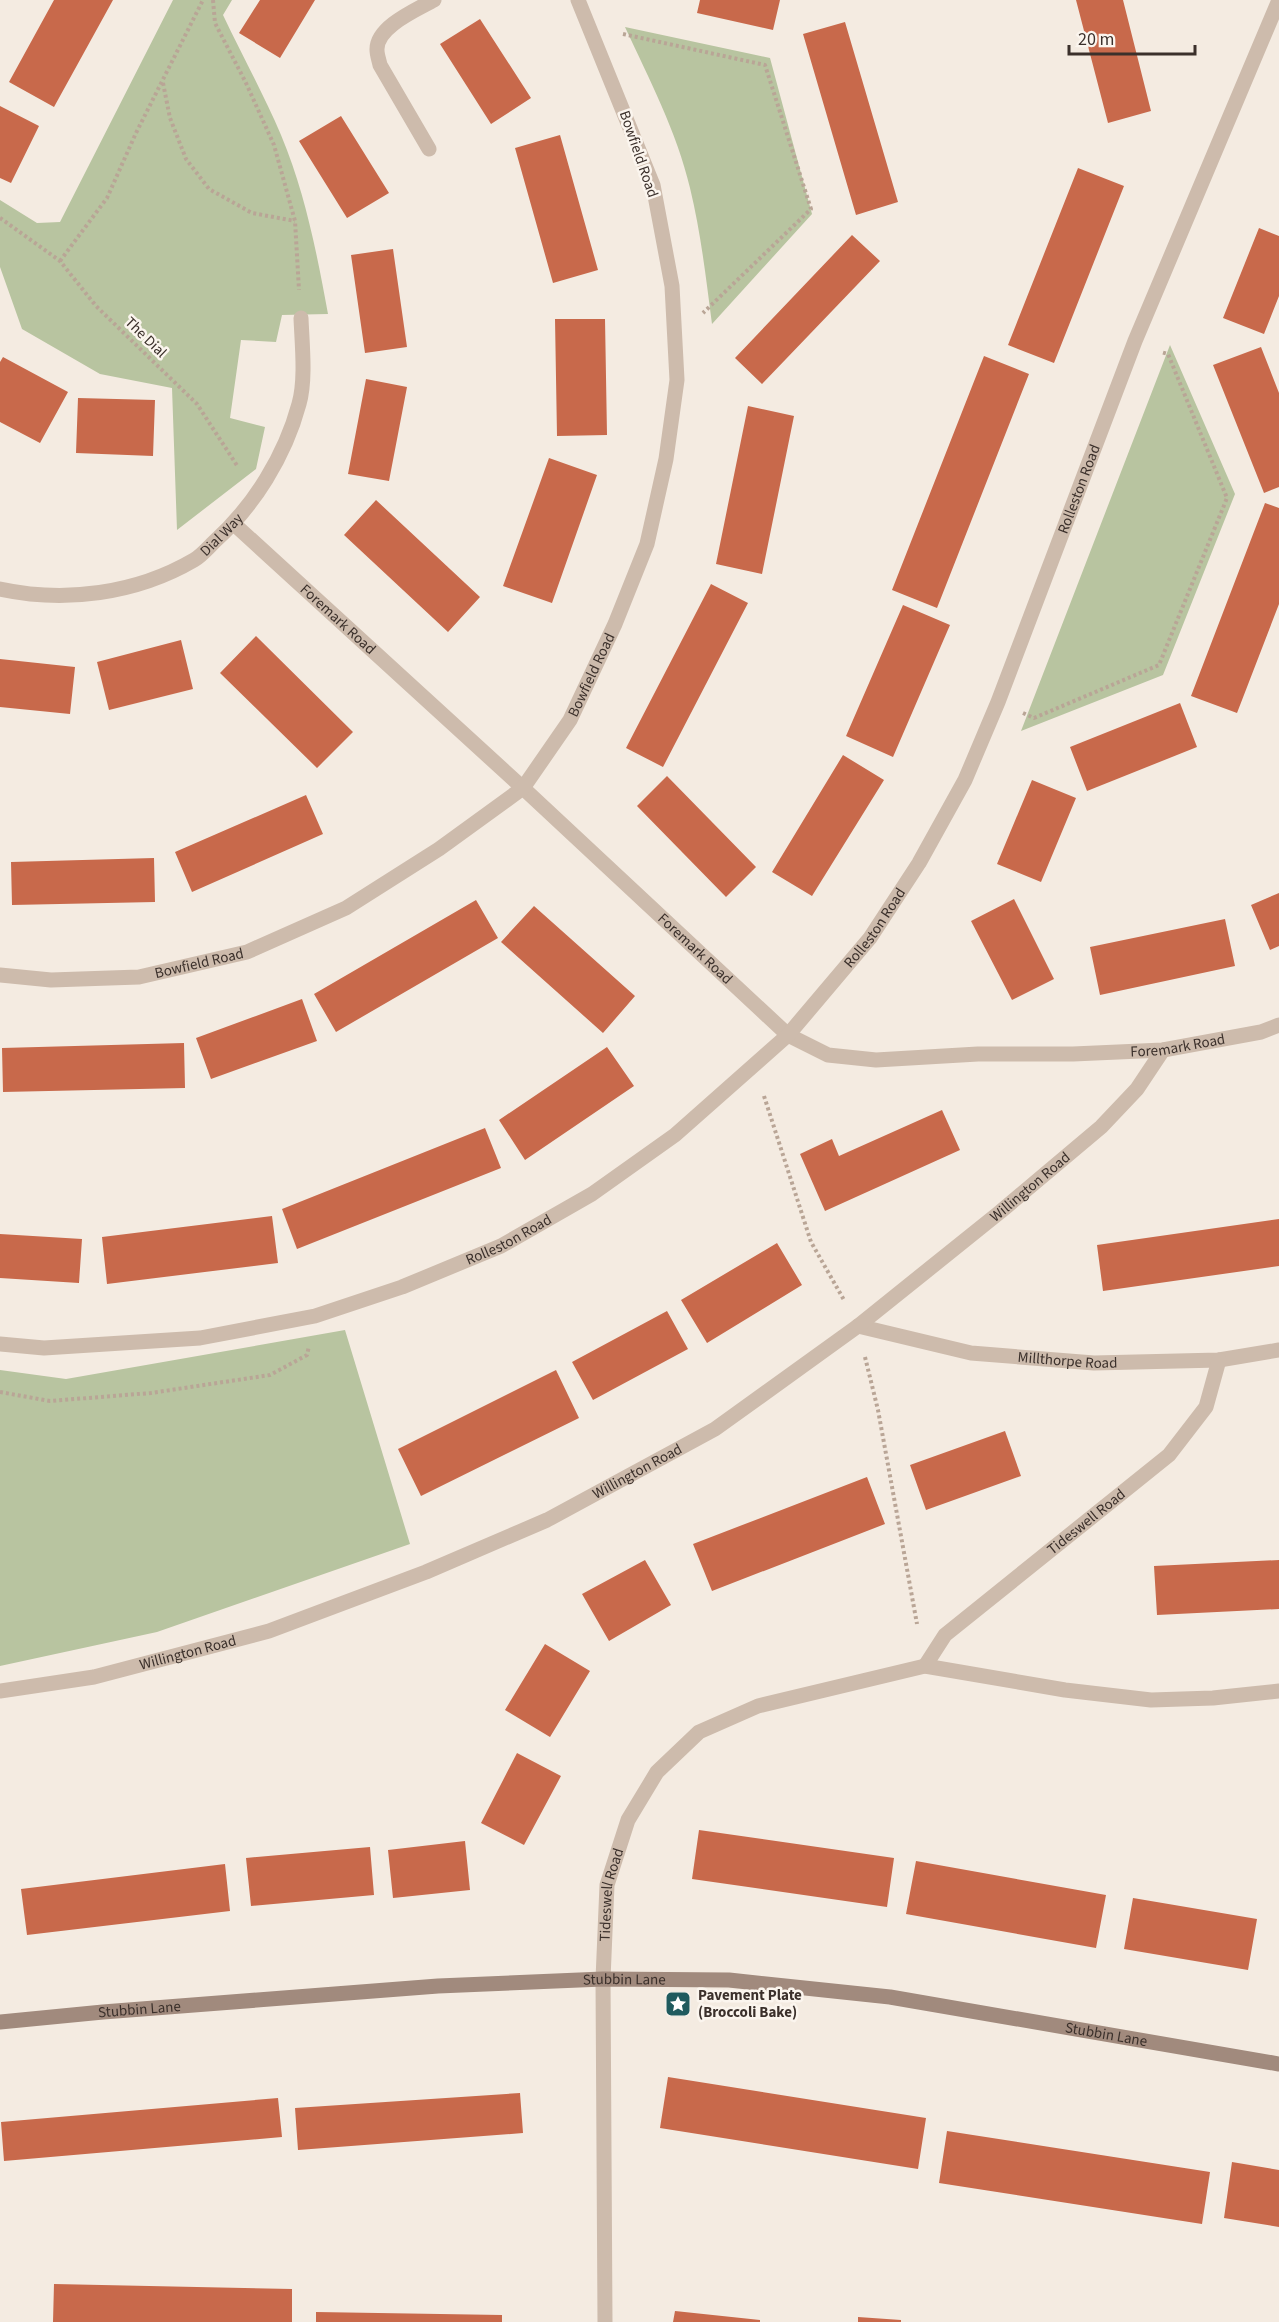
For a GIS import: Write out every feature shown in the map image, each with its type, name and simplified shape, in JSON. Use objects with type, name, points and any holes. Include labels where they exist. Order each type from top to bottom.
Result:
[{"type":"main road","name":"Stubbin Lane","points":[[0,2022],[438,1986],[603,1979],[729,1980],[890,1997],[1279,2064]]},
{"type":"street","points":[[429,149],[380,65],[376,49],[382,34],[399,19],[434,0]]},
{"type":"street","name":"Bowfield Road","points":[[0,975],[51,980],[139,977],[248,952],[346,908],[439,849],[522,788],[570,720],[615,624],[647,544],[666,459],[677,380],[672,286],[653,184],[579,0]]},
{"type":"street","name":"Rolleston Road","points":[[0,1344],[44,1348],[200,1338],[315,1316],[402,1287],[501,1246],[592,1194],[675,1135],[788,1035],[870,938],[919,863],[964,780],[998,702],[1135,341],[1279,0]]},
{"type":"street","name":"Dial Way","points":[[0,589],[28,595],[88,595],[145,583],[195,559],[234,524],[284,449],[300,402],[301,318]]},
{"type":"street","name":"Foremark Road","points":[[234,524],[788,1035],[828,1055],[876,1060],[978,1054],[1073,1054],[1163,1050],[1261,1032],[1279,1025]]},
{"type":"street","name":"Willington Road","points":[[0,1691],[94,1677],[269,1631],[426,1572],[547,1520],[715,1429],[858,1326],[1101,1127],[1137,1089],[1163,1050]]},
{"type":"street","name":"Millthorpe Road","points":[[858,1326],[971,1353],[1094,1363],[1219,1360],[1279,1350]]},
{"type":"street","name":"Tideswell Road","points":[[925,1666],[945,1635],[1169,1455],[1206,1407],[1219,1360]]},
{"type":"street","name":"Tideswell Road","points":[[605,2322],[603,1979],[607,1885],[628,1820],[657,1772],[699,1732],[758,1706],[925,1666],[1065,1690],[1150,1700],[1213,1698],[1279,1691]]},
{"type":"path","points":[[60,261],[107,198],[136,133],[204,0]]},
{"type":"path","points":[[213,0],[215,23],[274,145],[295,221],[301,318]]},
{"type":"path","points":[[589,26],[765,65],[811,209],[675,340]]},
{"type":"path","points":[[163,83],[170,118],[186,159],[209,189],[252,213],[295,221]]},
{"type":"path","name":"The Dial","points":[[0,218],[60,261],[96,306],[196,404],[256,493]]},
{"type":"path","points":[[998,702],[1034,718],[1159,665],[1227,498],[1168,354],[1135,341]]},
{"type":"path","points":[[0,1392],[50,1401],[152,1393],[270,1375],[307,1354],[315,1316]]},
{"type":"green space","points":[[173,0],[232,0],[223,15],[281,135],[297,179],[309,223],[328,314],[282,315],[276,342],[241,340],[230,418],[265,427],[256,469],[177,530],[172,388],[100,374],[22,329],[0,267],[0,200],[37,223],[60,222]]},
{"type":"green space","points":[[625,27],[770,58],[812,214],[712,324],[697,222],[684,167],[662,106]]},
{"type":"green space","points":[[1170,345],[1235,494],[1163,675],[1021,731]]},
{"type":"green space","points":[[345,1330],[410,1544],[157,1632],[0,1666],[0,1370],[66,1379]]},
{"type":"building","points":[[54,0],[113,0],[54,107],[9,82]]},
{"type":"building","points":[[260,0],[315,0],[280,58],[239,33]]},
{"type":"building","points":[[700,0],[780,0],[773,30],[697,13]]},
{"type":"building","points":[[1076,0],[1123,0],[1151,111],[1108,123]]},
{"type":"building","points":[[480,19],[531,98],[491,124],[440,44]]},
{"type":"building","points":[[845,22],[898,202],[856,215],[803,34]]},
{"type":"building","points":[[0,106],[39,126],[11,183],[0,178]]},
{"type":"building","points":[[341,116],[389,193],[347,218],[299,141]]},
{"type":"building","points":[[560,135],[598,270],[553,283],[515,148]]},
{"type":"building","points":[[1078,168],[1124,186],[1054,363],[1008,345]]},
{"type":"building","points":[[1259,228],[1279,236],[1279,296],[1264,334],[1223,318]]},
{"type":"building","points":[[852,235],[880,261],[762,384],[735,358]]},
{"type":"building","points":[[393,249],[407,347],[365,353],[351,255]]},
{"type":"building","points":[[555,319],[605,319],[607,435],[557,436]]},
{"type":"building","points":[[1261,347],[1279,393],[1279,487],[1264,493],[1213,365]]},
{"type":"building","points":[[984,356],[1029,374],[937,608],[892,590]]},
{"type":"building","points":[[3,357],[68,392],[40,443],[0,422],[0,362]]},
{"type":"building","points":[[366,379],[407,387],[389,481],[348,474]]},
{"type":"building","points":[[78,398],[155,400],[153,456],[76,453]]},
{"type":"building","points":[[748,406],[794,416],[762,574],[716,564]]},
{"type":"building","points":[[549,458],[597,475],[552,603],[503,586]]},
{"type":"building","points":[[376,500],[480,597],[448,632],[344,535]]},
{"type":"building","points":[[1265,503],[1279,508],[1279,604],[1237,713],[1191,696]]},
{"type":"building","points":[[711,584],[748,603],[663,767],[626,748]]},
{"type":"building","points":[[903,605],[950,625],[893,757],[846,736]]},
{"type":"building","points":[[256,636],[353,732],[317,768],[220,673]]},
{"type":"building","points":[[181,640],[193,689],[109,710],[97,662]]},
{"type":"building","points":[[0,659],[75,667],[70,714],[0,707]]},
{"type":"building","points":[[1180,703],[1197,747],[1087,791],[1070,747]]},
{"type":"building","points":[[843,755],[884,780],[812,896],[772,872]]},
{"type":"building","points":[[667,776],[756,867],[726,897],[637,806]]},
{"type":"building","points":[[1032,780],[1076,798],[1041,882],[997,864]]},
{"type":"building","points":[[306,795],[323,834],[192,892],[175,852]]},
{"type":"building","points":[[154,858],[155,902],[12,905],[11,862]]},
{"type":"building","points":[[1279,893],[1279,946],[1270,950],[1251,905]]},
{"type":"building","points":[[1014,899],[1054,979],[1012,1000],[971,921]]},
{"type":"building","points":[[476,900],[498,938],[336,1032],[314,994]]},
{"type":"building","points":[[534,906],[635,996],[603,1033],[501,942]]},
{"type":"building","points":[[1225,919],[1235,966],[1100,995],[1090,947]]},
{"type":"building","points":[[302,999],[317,1041],[211,1079],[196,1038]]},
{"type":"building","points":[[184,1043],[185,1088],[3,1092],[2,1048]]},
{"type":"building","points":[[607,1047],[634,1086],[525,1160],[499,1120]]},
{"type":"building","points":[[942,1110],[960,1150],[825,1211],[800,1154],[832,1139],[839,1156]]},
{"type":"building","points":[[485,1128],[501,1168],[297,1249],[282,1209]]},
{"type":"building","points":[[272,1216],[278,1263],[107,1284],[102,1237]]},
{"type":"building","points":[[1279,1219],[1279,1266],[1103,1291],[1097,1245]]},
{"type":"building","points":[[0,1234],[82,1239],[79,1283],[0,1278]]},
{"type":"building","points":[[777,1243],[802,1285],[707,1343],[681,1300]]},
{"type":"building","points":[[667,1311],[688,1349],[593,1400],[572,1362]]},
{"type":"building","points":[[556,1370],[579,1418],[421,1496],[398,1449]]},
{"type":"building","points":[[1005,1431],[1021,1476],[926,1510],[910,1465]]},
{"type":"building","points":[[867,1477],[885,1524],[712,1591],[693,1544]]},
{"type":"building","points":[[645,1560],[671,1605],[609,1641],[582,1594]]},
{"type":"building","points":[[1279,1560],[1279,1609],[1157,1615],[1154,1566]]},
{"type":"building","points":[[545,1644],[590,1671],[550,1737],[505,1710]]},
{"type":"building","points":[[517,1753],[561,1776],[524,1845],[481,1823]]},
{"type":"building","points":[[699,1830],[894,1858],[887,1907],[692,1879]]},
{"type":"building","points":[[465,1841],[470,1890],[393,1898],[388,1850]]},
{"type":"building","points":[[370,1847],[374,1895],[251,1906],[246,1858]]},
{"type":"building","points":[[916,1861],[1106,1895],[1096,1948],[906,1914]]},
{"type":"building","points":[[225,1864],[230,1911],[27,1935],[21,1889]]},
{"type":"building","points":[[1133,1898],[1257,1919],[1248,1970],[1124,1949]]},
{"type":"building","points":[[668,2077],[926,2118],[918,2169],[660,2128]]},
{"type":"building","points":[[520,2093],[523,2133],[298,2150],[295,2108]]},
{"type":"building","points":[[278,2098],[282,2137],[4,2161],[1,2122]]},
{"type":"building","points":[[947,2131],[1210,2172],[1202,2224],[939,2183]]},
{"type":"building","points":[[1232,2162],[1279,2170],[1279,2227],[1224,2218]]},
{"type":"building","points":[[54,2284],[292,2289],[292,2322],[53,2322]]},
{"type":"building","points":[[675,2311],[760,2320],[760,2322],[673,2322]]},
{"type":"building","points":[[316,2312],[502,2315],[502,2322],[316,2322]]},
{"type":"building","points":[[858,2317],[901,2320],[901,2322],[858,2322]]},
{"type":"place","name":"Pavement Plate (Broccoli Bake)","points":[[678,2004]]}]
